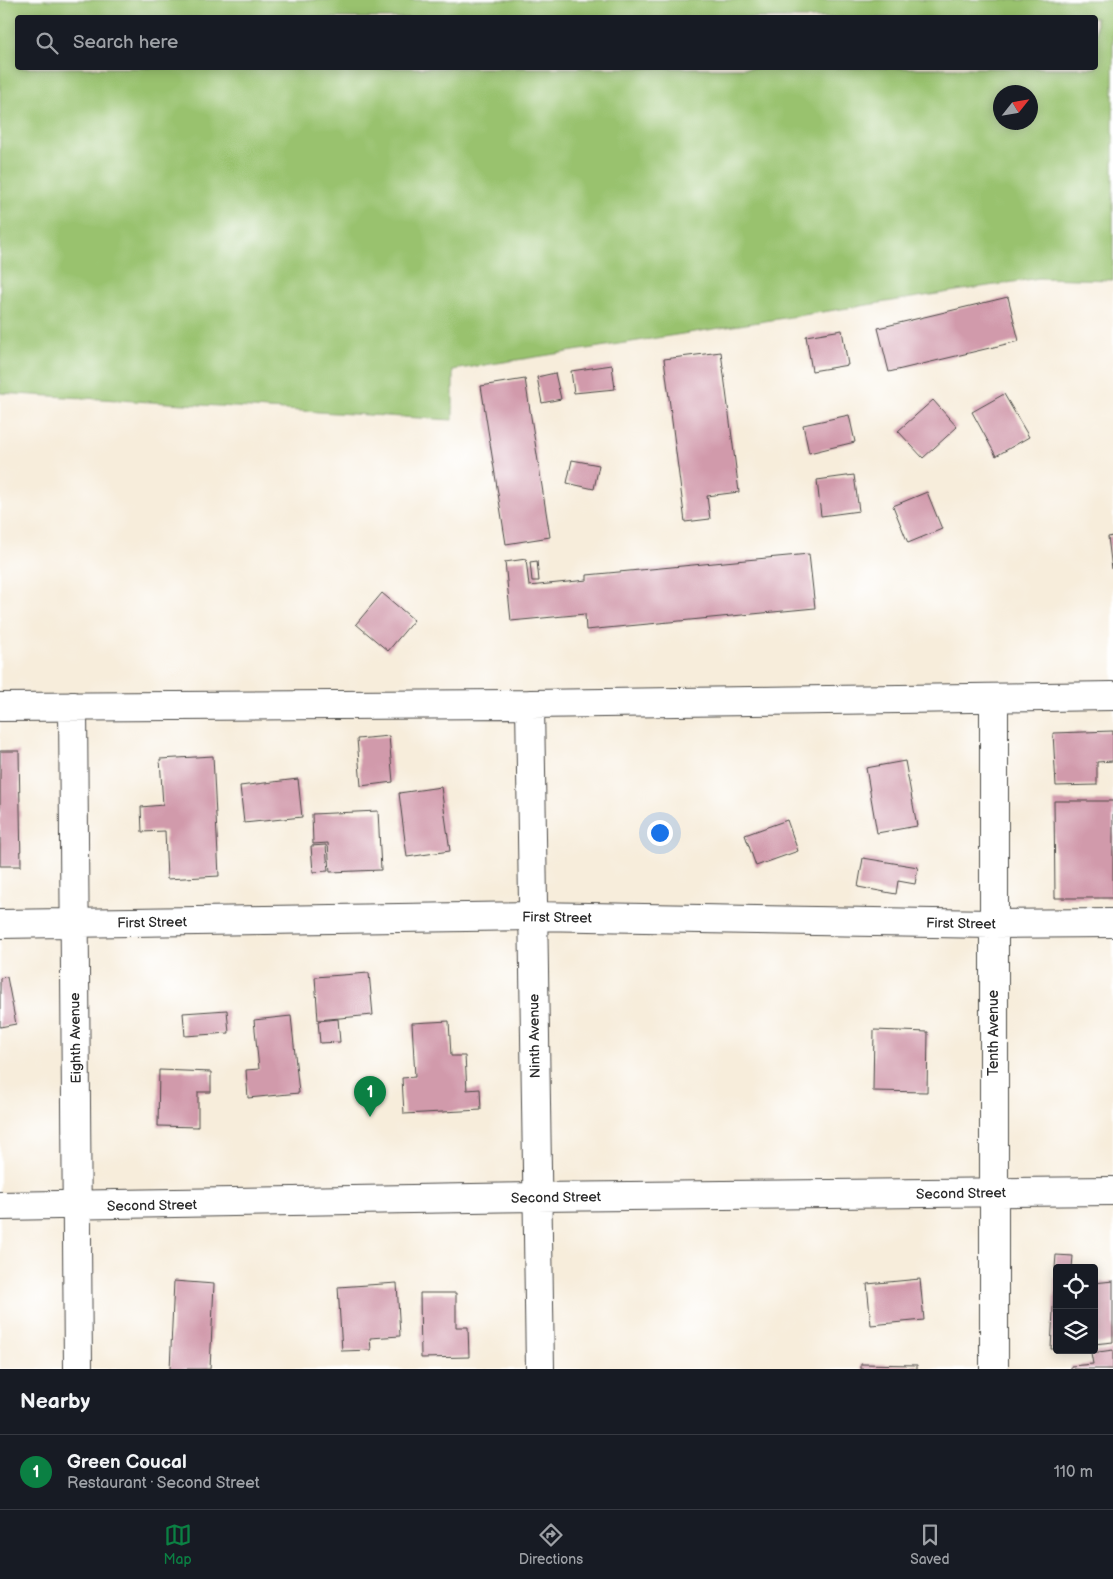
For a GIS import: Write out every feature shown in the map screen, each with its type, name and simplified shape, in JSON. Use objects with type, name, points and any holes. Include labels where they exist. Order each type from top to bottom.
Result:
[{"type":"street","points":[[0,707],[530,704],[1113,696]]},
{"type":"street","name":"Tenth Avenue","points":[[994,698],[992,924],[994,1369]]},
{"type":"street","name":"Ninth Avenue","points":[[530,704],[540,1369]]},
{"type":"street","name":"Eighth Avenue","points":[[73,706],[78,1369]]},
{"type":"street","name":"First Street","points":[[0,924],[533,916],[992,924],[1113,923]]},
{"type":"street","name":"Second Street","points":[[0,1206],[536,1197],[1113,1191]]},
{"type":"green space","points":[[0,0],[1113,0],[1113,280],[1039,278],[453,370],[453,420],[0,393]]},
{"type":"building","points":[[1008,297],[1019,341],[889,372],[878,328]]},
{"type":"building","points":[[842,330],[848,365],[812,371],[806,336]]},
{"type":"building","points":[[721,352],[739,492],[707,496],[710,519],[685,522],[664,359]]},
{"type":"building","points":[[612,365],[615,389],[574,393],[571,371]]},
{"type":"building","points":[[555,373],[561,399],[542,403],[537,377]]},
{"type":"building","points":[[525,379],[550,537],[506,544],[481,386]]},
{"type":"building","points":[[1004,394],[1029,437],[996,456],[972,412]]},
{"type":"building","points":[[933,400],[957,427],[923,458],[898,431]]},
{"type":"building","points":[[849,415],[855,442],[809,453],[803,425]]},
{"type":"building","points":[[572,460],[599,465],[594,489],[567,483]]},
{"type":"building","points":[[854,475],[859,511],[821,516],[817,480]]},
{"type":"building","points":[[927,492],[942,529],[908,543],[893,506]]},
{"type":"building","points":[[1113,536],[1113,569],[1112,569],[1108,537]]},
{"type":"building","points":[[809,554],[815,608],[586,630],[585,614],[511,621],[505,562],[526,559],[529,586],[587,580],[587,575]]},
{"type":"building","points":[[537,561],[539,581],[532,581],[530,562]]},
{"type":"building","points":[[382,593],[414,620],[388,651],[356,624]]},
{"type":"building","points":[[1113,731],[1113,761],[1097,762],[1097,785],[1056,786],[1053,733]]},
{"type":"building","points":[[389,736],[393,782],[361,786],[357,739]]},
{"type":"building","points":[[0,751],[19,751],[21,866],[0,866]]},
{"type":"building","points":[[213,756],[219,876],[167,879],[165,831],[142,832],[141,807],[163,805],[160,759]]},
{"type":"building","points":[[905,761],[917,826],[877,833],[866,768]]},
{"type":"building","points":[[298,779],[302,817],[244,823],[240,786]]},
{"type":"building","points":[[441,787],[450,851],[407,857],[399,793]]},
{"type":"building","points":[[1054,801],[1113,801],[1113,898],[1055,898]]},
{"type":"building","points":[[378,811],[381,870],[330,872],[328,843],[313,844],[312,814]]},
{"type":"building","points":[[787,820],[798,851],[756,866],[745,835]]},
{"type":"building","points":[[326,845],[328,871],[313,872],[311,846]]},
{"type":"building","points":[[863,858],[918,867],[915,884],[898,881],[896,894],[858,887]]},
{"type":"building","points":[[369,973],[373,1015],[318,1020],[315,977]]},
{"type":"building","points":[[7,977],[16,1024],[0,1027],[0,978]]},
{"type":"building","points":[[227,1010],[229,1033],[185,1036],[183,1013]]},
{"type":"building","points":[[291,1016],[299,1093],[248,1098],[246,1070],[259,1069],[254,1020]]},
{"type":"building","points":[[338,1019],[340,1042],[320,1043],[318,1021]]},
{"type":"building","points":[[449,1021],[451,1056],[465,1056],[467,1090],[480,1089],[481,1110],[404,1114],[402,1078],[415,1077],[412,1023]]},
{"type":"building","points":[[874,1030],[928,1032],[927,1092],[873,1091]]},
{"type":"building","points":[[159,1070],[211,1072],[211,1092],[198,1092],[198,1127],[158,1126]]},
{"type":"building","points":[[1056,1255],[1073,1256],[1072,1264],[1055,1264]]},
{"type":"building","points":[[920,1279],[924,1320],[871,1325],[867,1284]]},
{"type":"building","points":[[174,1281],[214,1284],[210,1369],[170,1369]]},
{"type":"building","points":[[1113,1281],[1113,1342],[1098,1344],[1098,1283]]},
{"type":"building","points":[[397,1283],[400,1336],[370,1338],[371,1350],[342,1351],[338,1287]]},
{"type":"building","points":[[420,1293],[456,1293],[456,1327],[468,1327],[469,1357],[421,1358]]},
{"type":"building","points":[[1053,1310],[1053,1349],[1051,1349]]},
{"type":"building","points":[[1113,1350],[1113,1369],[1071,1369],[1071,1366],[1093,1364],[1091,1354],[1098,1354],[1098,1352]]},
{"type":"building","points":[[861,1364],[917,1365],[917,1369],[861,1369]]},
{"type":"place","name":"Green Coucal","points":[[370,1117]]}]
